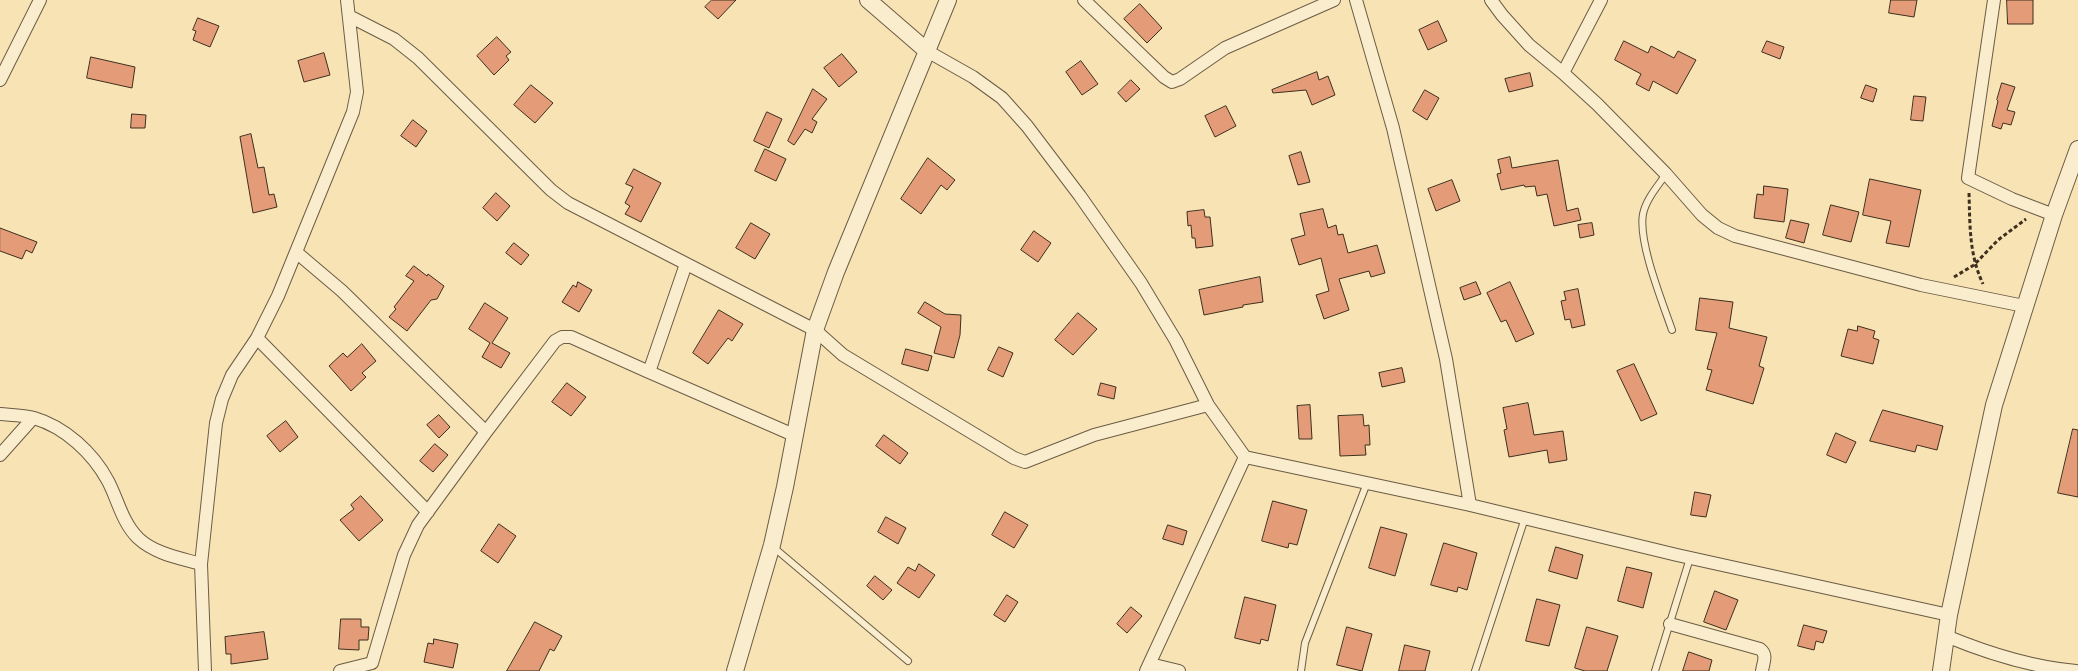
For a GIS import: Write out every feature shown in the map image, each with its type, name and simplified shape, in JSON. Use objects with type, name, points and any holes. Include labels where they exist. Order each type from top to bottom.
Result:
[{"type":"street","points":[[0,80],[40,0]]},
{"type":"street","points":[[205,671],[201,564],[216,423],[222,398],[232,375],[256,338],[278,296],[353,112],[357,92],[348,0]]},
{"type":"street","points":[[868,0],[927,51],[973,78],[1002,98],[1027,126],[1141,283],[1176,341],[1208,405],[1245,457],[1470,505],[1690,558],[1949,615]]},
{"type":"street","points":[[735,671],[772,545],[796,436],[815,330],[836,272],[948,0]]},
{"type":"street","points":[[1084,0],[1164,77],[1172,82],[1180,79],[1225,48],[1334,0]]},
{"type":"street","points":[[1356,0],[1393,128],[1446,360],[1470,505]]},
{"type":"street","points":[[1491,0],[1529,46],[1563,73],[1666,174],[1702,215],[1718,228],[1735,236],[1922,285],[2024,306]]},
{"type":"street","points":[[1563,73],[1601,0]]},
{"type":"street","points":[[1994,0],[1968,178],[2046,212]]},
{"type":"street","points":[[350,16],[394,39],[418,58],[551,190],[568,203],[815,330],[843,355],[1014,458],[1025,462],[1094,435],[1208,405]]},
{"type":"street","points":[[1941,671],[1949,615],[1994,405],[2024,306],[2046,212],[2078,148]]},
{"type":"street","points":[[296,252],[342,291],[486,432]]},
{"type":"street","points":[[649,372],[686,264]]},
{"type":"street","points":[[340,671],[372,663],[404,555],[414,532],[486,432],[555,342],[562,337],[571,337],[796,436]]},
{"type":"street","points":[[256,338],[428,512]]},
{"type":"street","points":[[0,414],[34,418],[48,424],[81,444],[108,480],[124,520],[139,539],[160,553],[201,564]]},
{"type":"street","points":[[0,455],[34,418]]},
{"type":"street","points":[[1179,671],[1148,668],[1245,457]]},
{"type":"street","points":[[1670,624],[1764,652],[1765,657],[1762,671]]},
{"type":"street","points":[[1946,636],[1982,651],[2055,669],[2076,671]]},
{"type":"lane","points":[[1666,174],[1652,195],[1644,213],[1642,236],[1672,330]]},
{"type":"lane","points":[[1301,671],[1305,643],[1367,483]]},
{"type":"lane","points":[[1475,671],[1525,518]]},
{"type":"lane","points":[[772,545],[908,660]]},
{"type":"lane","points":[[1655,671],[1690,558]]},
{"type":"path","points":[[1968,178],[1970,240],[1974,265],[1986,290]]},
{"type":"path","points":[[1947,281],[1974,265],[1998,240],[2046,212]]},
{"type":"building","points":[[712,0],[736,0],[718,19],[705,7]]},
{"type":"building","points":[[1891,0],[1917,0],[1914,17],[1889,13]]},
{"type":"building","points":[[2007,0],[2033,0],[2033,24],[2008,24]]},
{"type":"building","points":[[1140,4],[1162,28],[1147,43],[1124,19]]},
{"type":"building","points":[[198,18],[219,26],[210,47],[193,40],[196,31],[193,30]]},
{"type":"building","points":[[1438,21],[1447,41],[1428,50],[1419,30]]},
{"type":"building","points":[[497,37],[511,52],[506,56],[509,60],[494,75],[477,56]]},
{"type":"building","points":[[1624,41],[1648,53],[1651,46],[1674,58],[1678,51],[1696,60],[1677,94],[1653,81],[1649,91],[1636,84],[1641,74],[1615,60]]},
{"type":"building","points":[[1767,41],[1784,47],[1780,59],[1762,52]]},
{"type":"building","points":[[324,53],[330,75],[304,82],[298,61]]},
{"type":"building","points":[[842,54],[857,72],[839,87],[824,68]]},
{"type":"building","points":[[91,57],[135,67],[132,88],[87,78]]},
{"type":"building","points":[[1081,61],[1098,84],[1082,95],[1066,72]]},
{"type":"building","points":[[1317,72],[1319,80],[1328,76],[1335,95],[1312,105],[1306,90],[1273,93],[1272,90]]},
{"type":"building","points":[[1530,73],[1533,86],[1509,92],[1505,79]]},
{"type":"building","points":[[1131,80],[1140,89],[1126,102],[1118,93]]},
{"type":"building","points":[[2002,83],[2015,87],[2007,110],[2015,112],[2011,125],[2003,123],[2001,129],[1992,126]]},
{"type":"building","points":[[531,85],[553,103],[535,123],[514,105]]},
{"type":"building","points":[[1866,85],[1877,89],[1873,102],[1861,98]]},
{"type":"building","points":[[813,89],[827,99],[812,119],[817,122],[812,133],[805,129],[794,145],[788,141]]},
{"type":"building","points":[[1425,90],[1439,98],[1427,120],[1413,111]]},
{"type":"building","points":[[1914,96],[1926,97],[1923,121],[1911,120]]},
{"type":"building","points":[[1226,106],[1236,126],[1215,137],[1205,116]]},
{"type":"building","points":[[767,112],[782,119],[769,148],[754,141]]},
{"type":"building","points":[[132,114],[146,115],[145,128],[131,128]]},
{"type":"building","points":[[413,120],[427,131],[416,147],[401,136]]},
{"type":"building","points":[[251,134],[258,168],[264,167],[269,195],[274,194],[277,207],[253,213],[240,137]]},
{"type":"building","points":[[765,149],[786,159],[776,181],[755,171]]},
{"type":"building","points":[[1301,152],[1310,182],[1298,185],[1289,156]]},
{"type":"building","points":[[1510,157],[1512,168],[1558,160],[1567,211],[1578,208],[1581,220],[1554,226],[1547,194],[1537,196],[1535,186],[1525,187],[1524,185],[1501,190],[1497,174],[1501,173],[1498,160]]},
{"type":"building","points":[[928,158],[955,180],[947,190],[941,185],[921,214],[901,199]]},
{"type":"building","points":[[634,169],[661,183],[641,222],[625,214],[630,206],[625,203],[633,187],[626,184]]},
{"type":"building","points":[[1870,179],[1921,190],[1909,247],[1886,243],[1891,221],[1863,215]]},
{"type":"building","points":[[1452,180],[1460,201],[1436,211],[1428,189]]},
{"type":"building","points":[[1764,186],[1788,189],[1784,222],[1754,218],[1757,194],[1763,195]]},
{"type":"building","points":[[496,193],[510,206],[497,221],[483,208]]},
{"type":"building","points":[[1831,205],[1859,212],[1851,242],[1823,235]]},
{"type":"building","points":[[1323,209],[1328,228],[1336,225],[1338,235],[1343,234],[1348,253],[1377,245],[1385,273],[1371,277],[1369,271],[1339,279],[1349,310],[1324,319],[1316,295],[1329,291],[1321,258],[1299,265],[1291,239],[1305,235],[1300,214]]},
{"type":"building","points":[[1204,210],[1205,217],[1210,217],[1213,246],[1196,248],[1195,238],[1192,238],[1191,225],[1188,226],[1187,212]]},
{"type":"building","points":[[1791,220],[1809,224],[1804,243],[1786,238]]},
{"type":"building","points":[[751,223],[770,234],[755,259],[736,248]]},
{"type":"building","points":[[1592,223],[1594,235],[1580,238],[1578,225]]},
{"type":"building","points":[[0,228],[37,242],[32,253],[26,250],[22,259],[0,251]]},
{"type":"building","points":[[1034,231],[1051,243],[1038,262],[1021,250]]},
{"type":"building","points":[[514,243],[529,255],[521,265],[506,253]]},
{"type":"building","points":[[414,266],[444,286],[437,299],[431,300],[407,331],[389,317],[396,309],[394,307],[414,281],[406,276]]},
{"type":"building","points":[[1260,277],[1263,302],[1204,315],[1199,290]]},
{"type":"building","points":[[578,282],[592,290],[579,312],[562,302],[573,285],[576,287]]},
{"type":"building","points":[[1476,282],[1481,294],[1464,300],[1460,288]]},
{"type":"building","points":[[1510,282],[1534,334],[1516,342],[1506,320],[1501,322],[1487,293]]},
{"type":"building","points":[[1578,289],[1585,325],[1572,328],[1570,319],[1565,320],[1561,301],[1566,300],[1564,292]]},
{"type":"building","points":[[1700,298],[1733,302],[1729,328],[1767,337],[1759,366],[1764,368],[1753,404],[1706,390],[1712,370],[1707,369],[1717,333],[1696,330]]},
{"type":"building","points":[[925,302],[945,314],[961,315],[960,335],[954,358],[934,353],[941,327],[918,313]]},
{"type":"building","points":[[485,303],[508,318],[492,343],[510,353],[501,368],[482,357],[490,343],[469,329]]},
{"type":"building","points":[[719,310],[743,324],[732,341],[728,338],[708,364],[693,353]]},
{"type":"building","points":[[1078,313],[1097,329],[1073,355],[1055,340]]},
{"type":"building","points":[[1858,326],[1875,331],[1873,338],[1879,340],[1873,364],[1841,356],[1848,329],[1857,331]]},
{"type":"building","points":[[362,344],[376,361],[362,373],[366,377],[351,391],[329,366],[343,353],[347,357]]},
{"type":"building","points":[[999,347],[1013,353],[1003,377],[988,370]]},
{"type":"building","points":[[906,349],[932,356],[928,371],[902,364]]},
{"type":"building","points":[[1634,364],[1657,414],[1641,421],[1617,371]]},
{"type":"building","points":[[1402,368],[1405,382],[1382,387],[1379,373]]},
{"type":"building","points":[[567,383],[586,397],[571,416],[552,402]]},
{"type":"building","points":[[1101,383],[1116,387],[1114,399],[1098,395]]},
{"type":"building","points":[[1528,403],[1534,435],[1563,431],[1567,460],[1549,463],[1547,450],[1509,457],[1504,430],[1507,429],[1503,408]]},
{"type":"building","points":[[1310,405],[1312,439],[1299,439],[1297,406]]},
{"type":"building","points":[[1883,410],[1943,426],[1937,450],[1917,445],[1915,452],[1870,441]]},
{"type":"building","points":[[439,415],[450,427],[439,438],[427,425]]},
{"type":"building","points":[[1363,415],[1364,426],[1369,425],[1370,445],[1365,445],[1366,455],[1340,456],[1338,416]]},
{"type":"building","points":[[286,421],[298,437],[280,452],[267,436]]},
{"type":"building","points":[[2073,429],[2078,430],[2078,497],[2058,493]]},
{"type":"building","points":[[1836,433],[1856,442],[1846,463],[1827,455]]},
{"type":"building","points":[[884,435],[908,453],[900,464],[876,446]]},
{"type":"building","points":[[435,444],[448,455],[433,472],[420,461]]},
{"type":"building","points":[[1695,492],[1711,495],[1706,517],[1691,515]]},
{"type":"building","points":[[361,496],[383,520],[359,541],[340,520],[354,509],[351,505]]},
{"type":"building","points":[[1273,501],[1307,510],[1297,545],[1289,543],[1288,548],[1262,541]]},
{"type":"building","points":[[1005,512],[1028,525],[1014,548],[992,535]]},
{"type":"building","points":[[886,517],[906,528],[898,544],[878,532]]},
{"type":"building","points":[[499,524],[516,536],[498,563],[481,551]]},
{"type":"building","points":[[1168,525],[1187,531],[1183,545],[1163,539]]},
{"type":"building","points":[[1381,527],[1407,534],[1395,576],[1369,568]]},
{"type":"building","points":[[1444,543],[1477,553],[1467,590],[1458,587],[1457,592],[1431,585]]},
{"type":"building","points":[[1556,547],[1583,555],[1577,579],[1549,571]]},
{"type":"building","points":[[919,564],[935,575],[919,598],[897,583],[908,567],[915,571]]},
{"type":"building","points":[[1627,567],[1652,573],[1643,608],[1618,601]]},
{"type":"building","points":[[875,576],[892,590],[883,600],[867,586]]},
{"type":"building","points":[[1715,591],[1738,600],[1726,630],[1704,622]]},
{"type":"building","points":[[1007,595],[1018,602],[1005,622],[994,615]]},
{"type":"building","points":[[1245,597],[1276,605],[1268,641],[1261,639],[1260,644],[1235,638]]},
{"type":"building","points":[[1537,599],[1560,605],[1549,646],[1526,641]]},
{"type":"building","points":[[1131,607],[1142,616],[1127,633],[1117,624]]},
{"type":"building","points":[[341,619],[361,619],[361,627],[369,627],[368,640],[359,640],[359,650],[339,649]]},
{"type":"building","points":[[535,622],[562,636],[554,651],[550,649],[539,671],[507,671]]},
{"type":"building","points":[[1804,625],[1827,631],[1823,643],[1816,641],[1814,650],[1798,646]]},
{"type":"building","points":[[1347,627],[1372,634],[1362,671],[1337,665]]},
{"type":"building","points":[[1587,627],[1618,636],[1607,671],[1585,671],[1575,668]]},
{"type":"building","points":[[264,632],[268,659],[231,664],[231,654],[226,654],[225,637]]},
{"type":"building","points":[[434,639],[458,644],[453,668],[424,662],[428,643],[433,644]]},
{"type":"building","points":[[1405,645],[1430,651],[1425,671],[1399,671]]},
{"type":"building","points":[[1689,652],[1712,660],[1709,671],[1683,671]]}]
